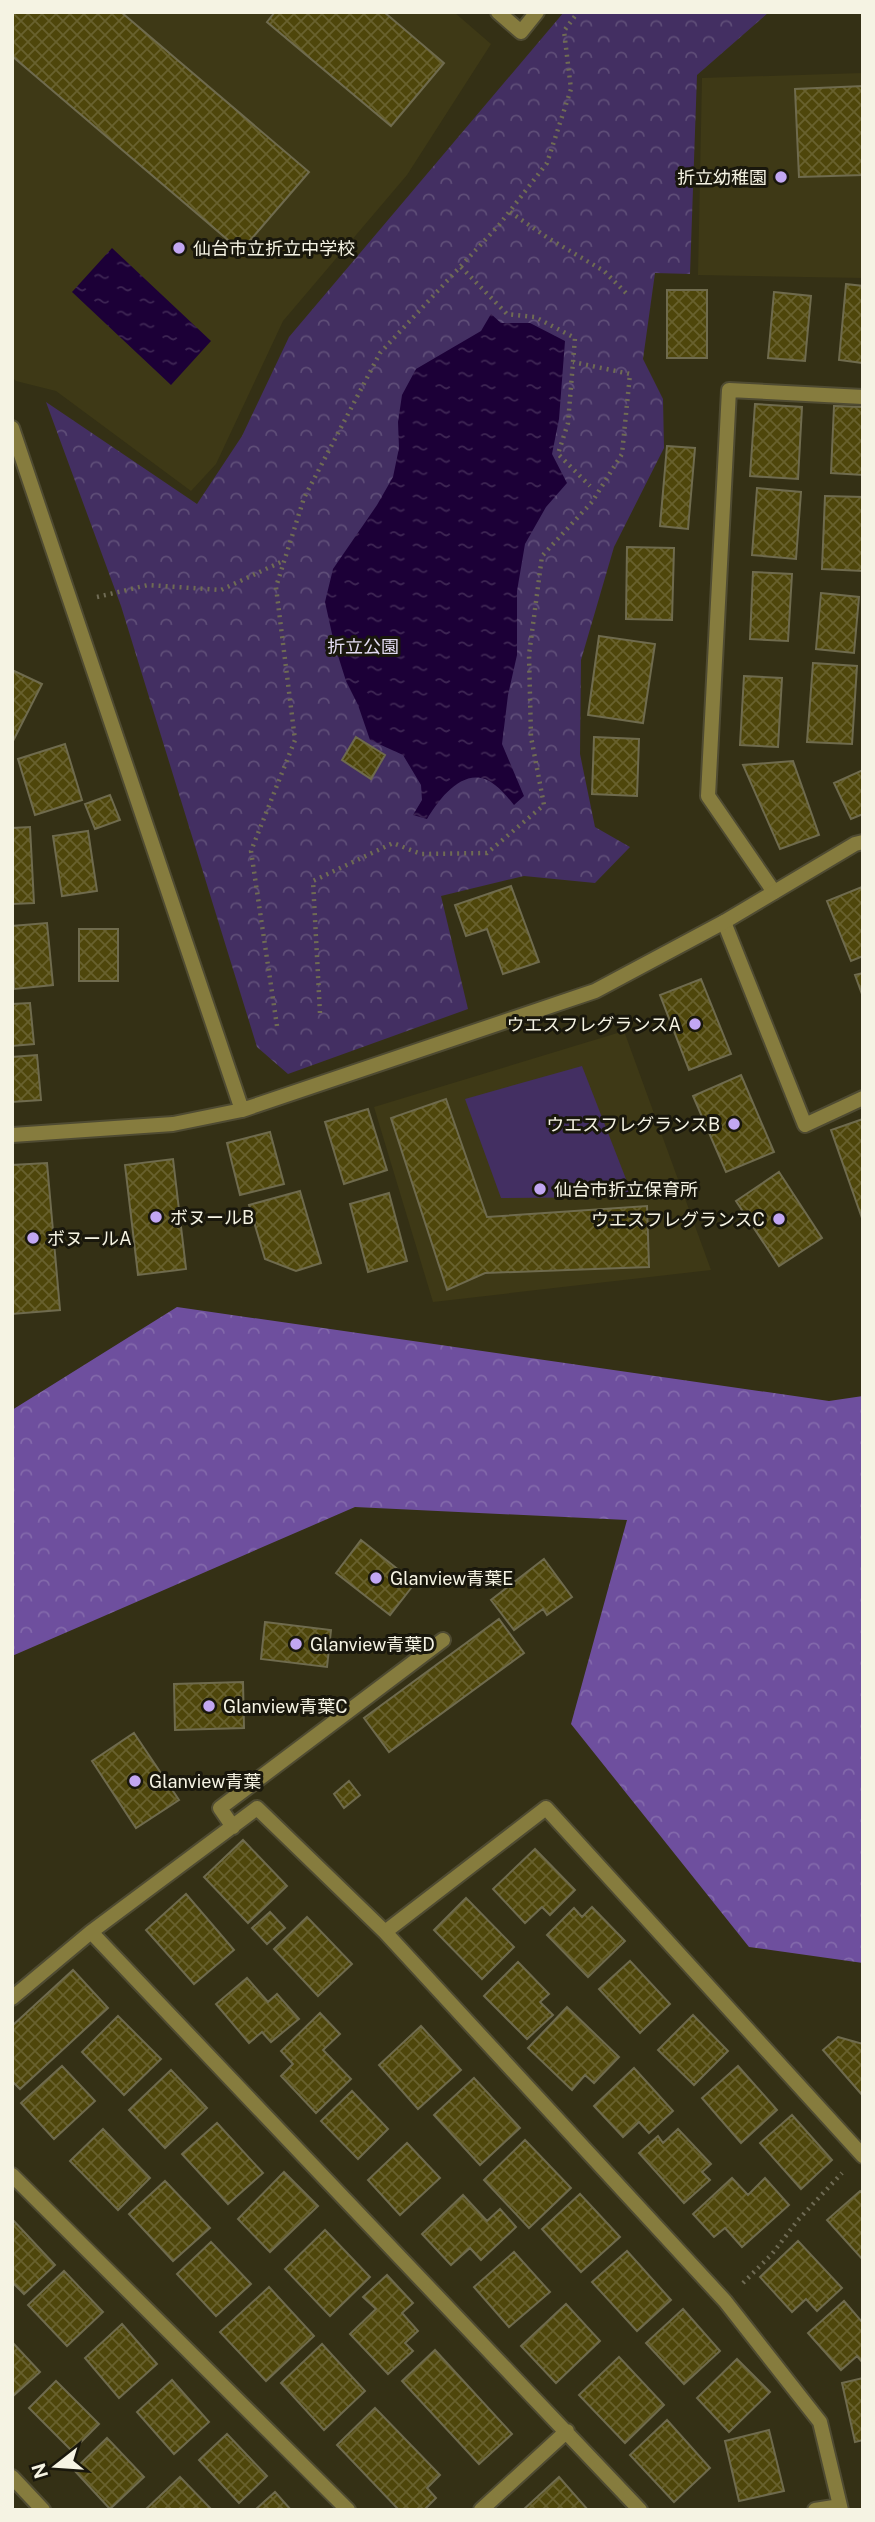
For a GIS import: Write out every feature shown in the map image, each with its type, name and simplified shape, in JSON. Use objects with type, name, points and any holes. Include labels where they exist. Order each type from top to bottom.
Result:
[{"type":"street","points":[[498,12],[521,32],[537,12]]},
{"type":"street","points":[[774,892],[708,796],[729,390],[863,397]]},
{"type":"street","points":[[12,428],[242,1111]]},
{"type":"street","points":[[12,1135],[173,1124],[242,1111],[595,991],[724,922],[863,842]]},
{"type":"street","points":[[724,922],[805,1125],[863,1098]]},
{"type":"street","points":[[233,1827],[220,1808],[443,1640]]},
{"type":"street","points":[[12,1998],[92,1931],[257,1808],[385,1932],[725,2301],[820,2422],[841,2508],[815,2510]]},
{"type":"street","points":[[385,1932],[546,1808],[862,2155]]},
{"type":"street","points":[[92,1931],[640,2510]]},
{"type":"street","points":[[12,2175],[348,2510]]},
{"type":"street","points":[[481,2510],[566,2431]]},
{"type":"street","points":[[12,2477],[43,2510]]},
{"type":"path","points":[[277,1026],[251,850],[295,740],[276,587],[304,498],[380,353],[510,212],[547,163],[571,89],[564,30],[579,12]]},
{"type":"path","points":[[510,212],[604,271],[629,296]]},
{"type":"path","points":[[461,267],[507,314],[536,317],[575,338],[568,423],[558,454],[590,486]]},
{"type":"path","points":[[320,1013],[313,881],[393,843],[421,854],[487,853],[544,805],[531,737],[528,654],[542,556],[592,502],[622,454],[630,373],[573,362]]},
{"type":"path","points":[[71,604],[148,585],[221,590],[284,561]]},
{"type":"path","points":[[725,2301],[772,2255],[798,2220],[862,2155]]},
{"type":"shaded area","name":"仙台市立折立中学校","points":[[12,12],[454,12],[491,44],[407,175],[283,321],[216,464],[191,491],[56,391],[16,381],[12,377]]},
{"type":"shaded area","name":"折立幼稚園","points":[[863,73],[863,278],[698,275],[702,78]]},
{"type":"shaded area","name":"仙台市折立保育所","points":[[624,1031],[711,1270],[433,1302],[374,1107]]},
{"type":"green space","name":"折立公園","points":[[564,12],[769,12],[697,75],[690,274],[655,273],[643,359],[663,399],[664,448],[614,547],[581,660],[580,754],[595,827],[630,847],[595,883],[524,876],[441,896],[468,1009],[288,1074],[257,1047],[121,606],[46,402],[197,504],[242,436],[289,337]]},
{"type":"green space","points":[[582,1066],[633,1197],[501,1198],[465,1099]]},
{"type":"green space","points":[[177,1307],[829,1401],[863,1396],[863,1963],[749,1947],[571,1724],[627,1520],[355,1507],[12,1656],[12,1410]]},
{"type":"water","points":[[112,248],[211,341],[171,385],[72,292]]},
{"type":"water","points":[[491,314],[501,323],[530,323],[565,341],[559,419],[552,454],[567,483],[546,507],[525,544],[517,591],[517,655],[508,695],[502,744],[524,796],[514,805],[503,792],[485,779],[465,780],[455,785],[439,801],[427,819],[413,815],[422,800],[421,785],[403,755],[370,740],[346,681],[325,602],[333,569],[393,477],[399,448],[398,422],[402,395],[416,369],[481,331]]},
{"type":"building","points":[[12,12],[121,12],[309,172],[241,251],[12,56]]},
{"type":"building","points":[[275,12],[384,12],[444,63],[391,126],[267,22]]},
{"type":"building","points":[[863,86],[863,175],[799,177],[795,89]]},
{"type":"building","points":[[846,284],[863,286],[863,363],[839,360]]},
{"type":"building","points":[[667,290],[707,290],[707,358],[667,358]]},
{"type":"building","points":[[774,292],[811,296],[805,361],[768,358]]},
{"type":"building","points":[[755,404],[802,407],[798,479],[750,476]]},
{"type":"building","points":[[834,406],[863,407],[863,475],[831,473]]},
{"type":"building","points":[[667,446],[695,448],[688,529],[660,526]]},
{"type":"building","points":[[757,488],[801,492],[796,559],[752,555]]},
{"type":"building","points":[[825,496],[863,497],[863,571],[822,569]]},
{"type":"building","points":[[627,547],[674,548],[672,620],[626,619]]},
{"type":"building","points":[[753,572],[792,574],[788,641],[750,639]]},
{"type":"building","points":[[821,593],[859,597],[854,653],[816,649]]},
{"type":"building","points":[[599,636],[655,644],[643,723],[588,715]]},
{"type":"building","points":[[813,663],[857,666],[852,744],[807,742]]},
{"type":"building","points":[[12,670],[42,684],[12,743]]},
{"type":"building","points":[[744,676],[782,678],[778,747],[740,745]]},
{"type":"building","points":[[356,737],[385,755],[371,779],[342,760]]},
{"type":"building","points":[[594,737],[639,739],[637,796],[592,794]]},
{"type":"building","points":[[65,744],[82,800],[35,815],[18,759]]},
{"type":"building","points":[[793,761],[819,835],[780,849],[743,765]]},
{"type":"building","points":[[863,770],[863,814],[851,819],[834,783]]},
{"type":"building","points":[[110,795],[120,820],[95,829],[85,804]]},
{"type":"building","points":[[30,827],[34,903],[12,904],[12,828]]},
{"type":"building","points":[[88,831],[97,891],[62,896],[53,836]]},
{"type":"building","points":[[511,886],[539,962],[503,974],[487,929],[466,936],[455,905]]},
{"type":"building","points":[[862,887],[863,956],[851,961],[827,901]]},
{"type":"building","points":[[47,923],[53,985],[14,989],[12,926]]},
{"type":"building","points":[[79,929],[118,929],[118,981],[79,981]]},
{"type":"building","points":[[863,973],[863,997],[855,975]]},
{"type":"building","name":"ウエスフレグランスA","points":[[701,979],[731,1054],[689,1070],[660,995]]},
{"type":"building","points":[[30,1003],[34,1044],[12,1046],[12,1004]]},
{"type":"building","points":[[37,1055],[41,1100],[12,1102],[12,1057]]},
{"type":"building","name":"ウエスフレグランスB","points":[[741,1075],[774,1152],[726,1172],[693,1096]]},
{"type":"building","points":[[446,1099],[487,1217],[647,1206],[649,1267],[485,1273],[447,1290],[391,1118]]},
{"type":"building","points":[[368,1109],[387,1170],[344,1184],[325,1122]]},
{"type":"building","points":[[863,1119],[863,1221],[831,1130]]},
{"type":"building","points":[[270,1132],[284,1184],[240,1195],[227,1143]]},
{"type":"building","name":"ボヌールB","points":[[173,1159],[186,1269],[138,1275],[125,1165]]},
{"type":"building","name":"ボヌールA","points":[[47,1163],[60,1310],[12,1314],[12,1165]]},
{"type":"building","name":"ウエスフレグランスC","points":[[779,1172],[822,1238],[779,1266],[736,1201]]},
{"type":"building","points":[[300,1191],[321,1263],[296,1271],[265,1259],[249,1205]]},
{"type":"building","points":[[389,1193],[407,1261],[368,1272],[350,1204]]},
{"type":"building","name":"Glanview青葉E","points":[[361,1540],[415,1583],[390,1615],[336,1573]]},
{"type":"building","points":[[544,1559],[572,1597],[547,1615],[543,1609],[514,1630],[491,1600]]},
{"type":"building","points":[[499,1619],[524,1653],[389,1752],[364,1718]]},
{"type":"building","name":"Glanview青葉D","points":[[265,1622],[331,1630],[327,1667],[261,1659]]},
{"type":"building","name":"Glanview青葉C","points":[[243,1682],[244,1728],[175,1730],[174,1684]]},
{"type":"building","name":"Glanview青葉","points":[[134,1733],[179,1800],[136,1828],[92,1761]]},
{"type":"building","points":[[349,1781],[360,1795],[344,1808],[334,1794]]},
{"type":"building","points":[[243,1840],[287,1886],[248,1923],[204,1877]]},
{"type":"building","points":[[535,1849],[575,1890],[550,1915],[542,1907],[525,1923],[493,1889]]},
{"type":"building","points":[[186,1894],[234,1950],[194,1984],[146,1930]]},
{"type":"building","points":[[466,1898],[514,1947],[482,1979],[434,1930]]},
{"type":"building","points":[[592,1907],[625,1941],[588,1977],[547,1935],[574,1908],[582,1917]]},
{"type":"building","points":[[270,1912],[285,1928],[267,1944],[252,1928]]},
{"type":"building","points":[[307,1917],[352,1964],[318,1996],[274,1949]]},
{"type":"building","points":[[630,1961],[670,2004],[640,2033],[599,1989]]},
{"type":"building","points":[[518,1962],[549,1994],[540,2002],[553,2015],[527,2039],[484,1996]]},
{"type":"building","points":[[73,1970],[108,2008],[20,2089],[12,2081],[12,2026]]},
{"type":"building","points":[[247,1978],[268,2002],[277,1994],[299,2019],[271,2042],[262,2032],[249,2043],[216,2004]]},
{"type":"building","points":[[567,2007],[619,2057],[594,2083],[585,2075],[572,2090],[528,2048]]},
{"type":"building","points":[[320,2013],[340,2034],[323,2050],[351,2079],[316,2113],[281,2076],[293,2064],[281,2051]]},
{"type":"building","points":[[693,2015],[728,2051],[694,2085],[658,2050]]},
{"type":"building","points":[[118,2016],[161,2059],[124,2095],[82,2052]]},
{"type":"building","points":[[421,2026],[461,2070],[418,2109],[379,2065]]},
{"type":"building","points":[[838,2037],[863,2044],[863,2096],[823,2050]]},
{"type":"building","points":[[62,2066],[95,2101],[54,2139],[21,2103]]},
{"type":"building","points":[[738,2066],[777,2110],[741,2143],[702,2098]]},
{"type":"building","points":[[634,2068],[673,2111],[649,2133],[639,2122],[623,2137],[594,2106]]},
{"type":"building","points":[[171,2070],[207,2108],[165,2148],[129,2110]]},
{"type":"building","points":[[474,2078],[520,2128],[480,2165],[434,2115]]},
{"type":"building","points":[[352,2091],[388,2129],[358,2159],[321,2121]]},
{"type":"building","points":[[792,2115],[832,2160],[801,2189],[760,2143]]},
{"type":"building","points":[[217,2123],[263,2173],[228,2204],[182,2154]]},
{"type":"building","points":[[103,2129],[150,2178],[118,2210],[70,2161]]},
{"type":"building","points":[[678,2129],[711,2164],[702,2172],[710,2180],[684,2203],[639,2153],[658,2136],[663,2143]]},
{"type":"building","points":[[525,2140],[571,2188],[529,2228],[484,2180]]},
{"type":"building","points":[[407,2143],[440,2178],[400,2215],[368,2180]]},
{"type":"building","points":[[284,2172],[318,2206],[270,2252],[238,2219]]},
{"type":"building","points":[[732,2178],[748,2195],[765,2178],[789,2205],[742,2247],[725,2228],[714,2237],[693,2214]]},
{"type":"building","points":[[165,2181],[210,2228],[173,2261],[129,2214]]},
{"type":"building","points":[[860,2191],[863,2194],[863,2260],[827,2220]]},
{"type":"building","points":[[580,2194],[620,2237],[581,2272],[542,2229]]},
{"type":"building","points":[[463,2195],[487,2221],[500,2209],[516,2227],[481,2260],[470,2248],[451,2265],[422,2234]]},
{"type":"building","points":[[12,2219],[55,2265],[24,2294],[12,2282]]},
{"type":"building","points":[[325,2230],[370,2277],[330,2316],[285,2269]]},
{"type":"building","points":[[798,2241],[842,2288],[817,2311],[806,2299],[792,2312],[760,2277]]},
{"type":"building","points":[[211,2242],[251,2284],[216,2316],[177,2274]]},
{"type":"building","points":[[627,2251],[671,2300],[637,2331],[592,2282]]},
{"type":"building","points":[[514,2252],[550,2292],[509,2327],[474,2287]]},
{"type":"building","points":[[64,2271],[103,2312],[67,2346],[28,2305]]},
{"type":"building","points":[[387,2275],[413,2303],[402,2313],[418,2331],[405,2343],[413,2351],[388,2374],[350,2334],[376,2309],[363,2297]]},
{"type":"building","points":[[269,2287],[314,2336],[266,2381],[220,2332]]},
{"type":"building","points":[[844,2301],[863,2323],[863,2363],[857,2356],[841,2370],[808,2333]]},
{"type":"building","points":[[566,2304],[600,2341],[556,2383],[521,2346]]},
{"type":"building","points":[[683,2309],[720,2351],[684,2384],[646,2343]]},
{"type":"building","points":[[122,2324],[157,2364],[119,2398],[85,2358]]},
{"type":"building","points":[[12,2342],[40,2372],[12,2397]]},
{"type":"building","points":[[322,2344],[365,2391],[324,2430],[281,2383]]},
{"type":"building","points":[[435,2350],[512,2434],[479,2464],[402,2381]]},
{"type":"building","points":[[619,2357],[664,2405],[625,2443],[579,2395]]},
{"type":"building","points":[[737,2359],[770,2392],[729,2432],[697,2398]]},
{"type":"building","points":[[863,2378],[863,2440],[855,2442],[842,2383]]},
{"type":"building","points":[[172,2380],[209,2422],[174,2454],[137,2412]]},
{"type":"building","points":[[56,2381],[99,2424],[72,2451],[29,2408]]},
{"type":"building","points":[[375,2408],[440,2475],[427,2488],[436,2498],[424,2510],[399,2510],[337,2445]]},
{"type":"building","points":[[667,2420],[710,2468],[674,2502],[630,2455]]},
{"type":"building","points":[[769,2430],[784,2491],[739,2501],[725,2441]]},
{"type":"building","points":[[227,2434],[267,2476],[239,2503],[199,2460]]},
{"type":"building","points":[[107,2438],[144,2477],[110,2509],[74,2470]]},
{"type":"building","points":[[180,2477],[212,2510],[145,2510]]},
{"type":"building","points":[[559,2477],[588,2510],[523,2510]]},
{"type":"building","points":[[275,2492],[291,2510],[255,2510]]},
{"type":"place","name":"折立幼稚園","points":[[781,177]]},
{"type":"place","name":"仙台市立折立中学校","points":[[179,248]]},
{"type":"place","name":"ウエスフレグランスA","points":[[695,1024]]},
{"type":"place","name":"ウエスフレグランスB","points":[[734,1124]]},
{"type":"place","name":"仙台市折立保育所","points":[[540,1189]]},
{"type":"place","name":"ボヌールB","points":[[156,1217]]},
{"type":"place","name":"ウエスフレグランスC","points":[[779,1219]]},
{"type":"place","name":"ボヌールA","points":[[33,1238]]},
{"type":"place","name":"Glanview青葉E","points":[[376,1578]]},
{"type":"place","name":"Glanview青葉D","points":[[296,1644]]},
{"type":"place","name":"Glanview青葉C","points":[[209,1706]]},
{"type":"place","name":"Glanview青葉","points":[[135,1781]]}]
